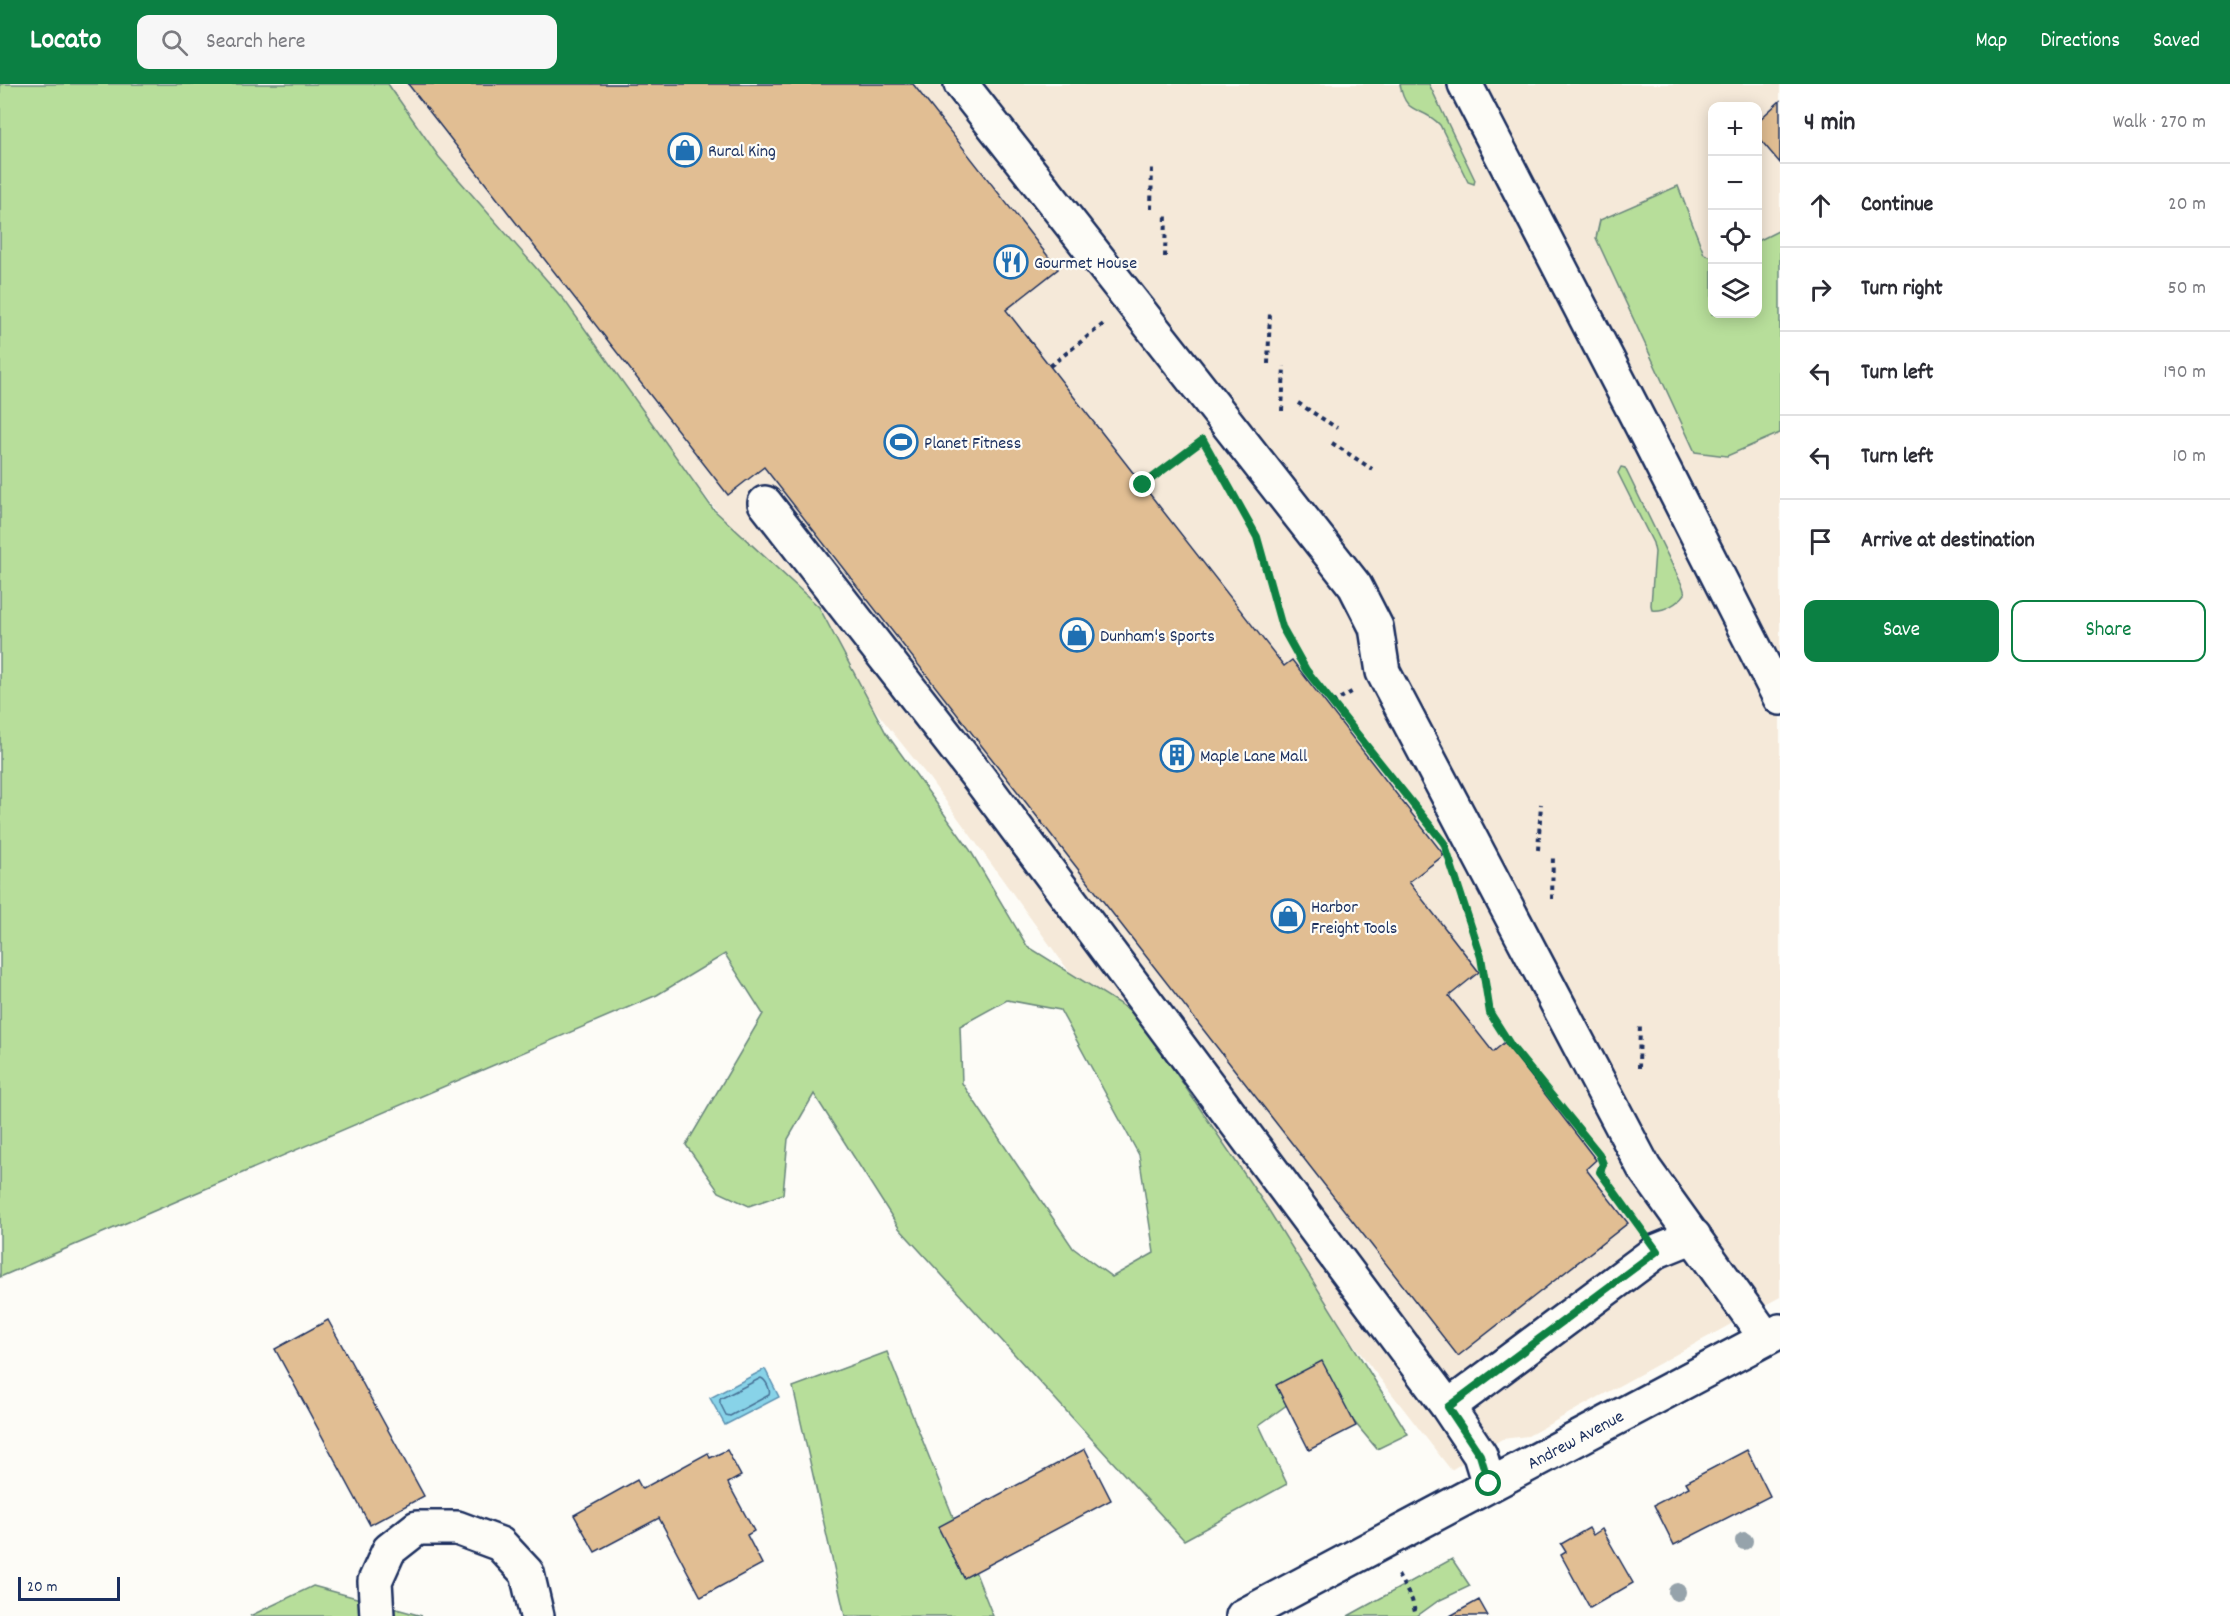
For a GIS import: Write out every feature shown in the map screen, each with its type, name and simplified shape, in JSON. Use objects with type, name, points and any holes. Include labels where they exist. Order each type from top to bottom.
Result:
[{"type":"street","points":[[961,84],[1355,586],[1376,627],[1383,672],[1392,692],[1644,1168],[1694,1236],[1773,1334]]},
{"type":"street","points":[[1465,84],[1780,698]]},
{"type":"street","points":[[765,503],[979,778],[1448,1407],[1480,1455],[1489,1484]]},
{"type":"street","points":[[1448,1407],[1657,1251],[1694,1236]]},
{"type":"street","name":"Andrew Avenue","points":[[1243,1616],[1773,1334]]},
{"type":"street","points":[[377,1616],[375,1581],[389,1550],[417,1528],[457,1528],[500,1544],[527,1574],[537,1616]]},
{"type":"path","points":[[1151,209],[1152,166]]},
{"type":"path","points":[[1165,257],[1166,212]]},
{"type":"path","points":[[1050,366],[1132,303]]},
{"type":"path","points":[[1268,364],[1270,312]]},
{"type":"path","points":[[1282,411],[1284,366]]},
{"type":"path","points":[[1298,403],[1337,428]]},
{"type":"path","points":[[1143,485],[1225,421]]},
{"type":"path","points":[[1332,443],[1372,469]]},
{"type":"path","points":[[1225,478],[1257,537],[1282,627],[1306,670],[1414,806]]},
{"type":"path","points":[[1538,850],[1541,804]]},
{"type":"path","points":[[1552,899],[1553,855]]},
{"type":"path","points":[[1460,896],[1481,957],[1490,1013],[1511,1046],[1591,1145]]},
{"type":"path","points":[[1639,1068],[1640,1023]]},
{"type":"path","points":[[1599,1154],[1603,1164],[1600,1172],[1657,1251]]},
{"type":"path","points":[[1398,1575],[1412,1600],[1416,1616]]},
{"type":"shaded area","points":[[378,84],[1780,84],[1780,1297],[1528,1436],[1502,1439],[1451,1470],[1142,1072],[929,778]]},
{"type":"green space","points":[[0,84],[388,84],[439,157],[565,301],[713,509],[819,607],[886,733],[970,850],[1027,946],[1136,1014],[1268,1209],[1408,1434],[1377,1449],[1320,1381],[1259,1425],[1287,1484],[1184,1540],[899,1228],[814,1094],[788,1139],[783,1194],[749,1206],[719,1192],[686,1145],[763,1014],[725,954],[657,995],[0,1277]],"holes":[[[1007,1000],[1060,1010],[1139,1155],[1154,1253],[1112,1277],[1073,1248],[962,1083],[960,1026]]]},
{"type":"green space","points":[[1400,84],[1429,84],[1475,180],[1474,184],[1468,182],[1440,125],[1406,102]]},
{"type":"green space","points":[[1678,186],[1704,254],[1708,256],[1708,318],[1762,318],[1762,239],[1780,230],[1780,433],[1727,456],[1695,452],[1596,238],[1600,220]]},
{"type":"green space","points":[[1621,467],[1625,468],[1685,594],[1675,604],[1661,610],[1652,610],[1651,605],[1655,552],[1653,543],[1618,473]]},
{"type":"green space","points":[[887,1352],[993,1616],[845,1616],[793,1387]]},
{"type":"green space","points":[[1452,1559],[1470,1586],[1438,1601],[1417,1616],[1348,1616]]},
{"type":"green space","points":[[313,1586],[422,1616],[250,1616]]},
{"type":"water","points":[[765,1369],[779,1397],[725,1425],[710,1398]]},
{"type":"building","name":"Maple Lane Mall","points":[[408,84],[913,84],[1058,269],[1006,310],[1284,666],[1292,660],[1444,855],[1409,882],[1479,972],[1449,996],[1493,1052],[1505,1042],[1596,1160],[1586,1169],[1628,1223],[1458,1356],[764,467],[728,495]]},
{"type":"building","points":[[1780,101],[1780,163],[1762,142],[1762,117]]},
{"type":"building","points":[[328,1320],[424,1496],[370,1525],[275,1349]]},
{"type":"building","points":[[1322,1361],[1356,1426],[1309,1450],[1276,1385]]},
{"type":"building","points":[[1085,1449],[1111,1500],[964,1578],[938,1527]]},
{"type":"building","points":[[727,1450],[741,1476],[728,1483],[754,1531],[747,1535],[762,1564],[701,1597],[659,1518],[595,1552],[574,1515],[637,1480],[642,1489],[708,1453],[710,1458]]},
{"type":"building","points":[[1747,1450],[1770,1496],[1674,1545],[1654,1505],[1689,1487],[1686,1482]]},
{"type":"building","points":[[1589,1528],[1593,1535],[1602,1529],[1633,1583],[1590,1608],[1561,1555],[1566,1552],[1561,1544]]},
{"type":"building","points":[[1479,1600],[1488,1616],[1450,1616]]},
{"type":"place","name":"Rural King","points":[[685,150]]},
{"type":"place","name":"Gourmet House","points":[[1011,262]]},
{"type":"place","name":"Planet Fitness","points":[[901,442]]},
{"type":"place","name":"Dunham's Sports","points":[[1077,635]]},
{"type":"place","name":"Maple Lane Mall","points":[[1177,755]]},
{"type":"place","name":"Harbor Freight Tools","points":[[1288,916]]},
{"type":"route","points":[[1143,485],[1203,440],[1257,537],[1282,627],[1306,670],[1444,843],[1481,957],[1490,1013],[1511,1046],[1599,1154],[1603,1164],[1600,1172],[1657,1251],[1448,1407],[1480,1455],[1489,1484]]}]
